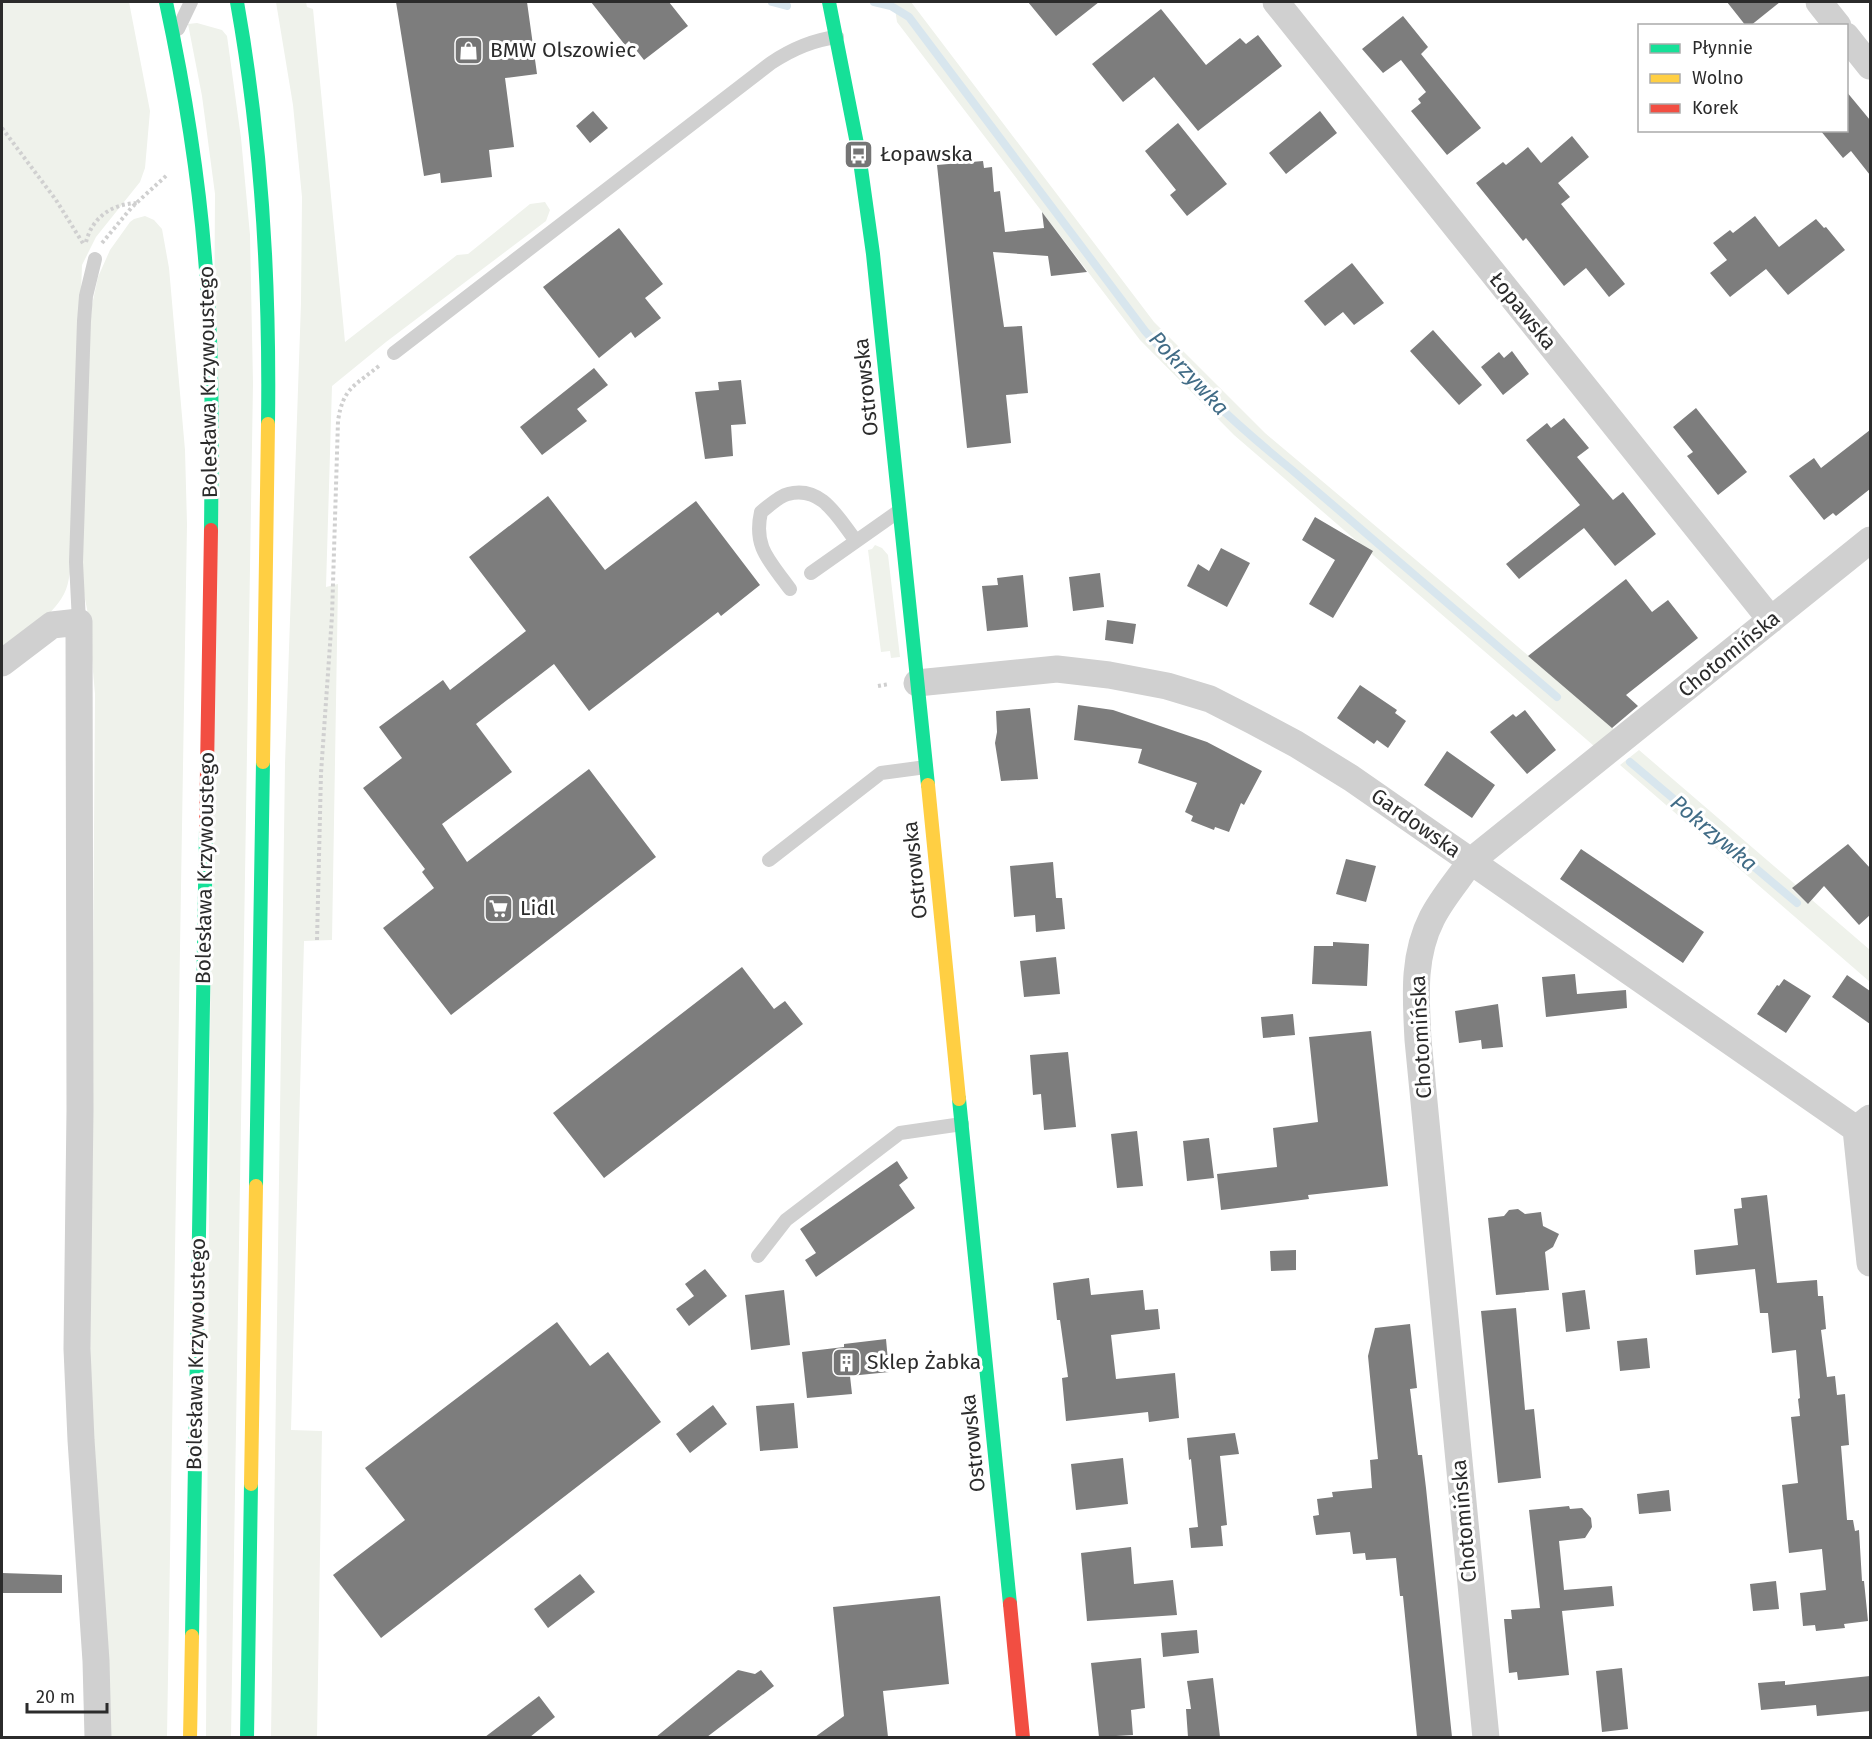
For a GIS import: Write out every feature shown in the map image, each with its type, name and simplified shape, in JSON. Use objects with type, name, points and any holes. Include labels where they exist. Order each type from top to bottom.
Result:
[{"type":"main road","name":"Bolesława Krzywoustego","points":[[166,2],[178,57],[193,152],[208,297],[211,491],[189,1737]]},
{"type":"main road","points":[[237,2],[252,89],[262,183],[267,264],[268,347],[247,1737]]},
{"type":"main road","name":"Ostrowska","points":[[829,2],[859,154],[872,243],[1023,1737]]},
{"type":"street","name":"Łopawska","points":[[1276,2],[1771,620]]},
{"type":"street","points":[[1819,2],[1836,24]]},
{"type":"street","points":[[1848,38],[1870,66]]},
{"type":"street","name":"Chotomińska","points":[[1485,1737],[1420,1064],[1416,989],[1421,946],[1432,918],[1471,861],[1870,540]]},
{"type":"street","points":[[2,663],[52,625],[80,622],[80,1110],[77,1349],[96,1661],[98,1737]]},
{"type":"street","name":"Gardowska","points":[[917,683],[1058,669],[1109,675],[1167,686],[1210,699],[1296,744],[1351,778],[1863,1123]]},
{"type":"street","points":[[1863,1123],[1870,1263]]},
{"type":"lane","points":[[178,57],[177,31],[191,2]]},
{"type":"lane","points":[[221,2],[241,21]]},
{"type":"lane","points":[[394,353],[786,52],[819,39],[837,37]]},
{"type":"lane","points":[[80,622],[76,562],[83,331],[86,296],[95,259]]},
{"type":"lane","points":[[790,589],[760,545],[757,529],[760,512],[786,494],[807,492],[822,498],[856,541]]},
{"type":"lane","points":[[811,573],[900,510]]},
{"type":"lane","points":[[769,860],[881,773],[926,767]]},
{"type":"lane","points":[[758,1256],[786,1220],[900,1133],[962,1124]]},
{"type":"path","points":[[2,128],[95,259],[110,232],[137,203],[193,152]]},
{"type":"path","points":[[84,246],[93,225],[104,213],[118,205],[137,203]]},
{"type":"path","points":[[317,940],[321,783],[332,616],[338,421],[342,399],[346,393],[394,353]]},
{"type":"path","points":[[878,686],[887,684]]},
{"type":"shaded area","points":[[2,2],[129,2],[150,111],[145,168],[140,182],[96,237],[82,265],[72,556],[68,585],[52,611],[2,653]]},
{"type":"shaded area","points":[[276,2],[306,2],[307,7],[313,9],[345,342],[457,255],[468,254],[530,204],[545,202],[550,210],[546,221],[386,342],[332,386],[326,587],[338,584],[332,940],[304,941],[291,1430],[322,1431],[317,1738],[271,1737],[285,764],[301,303],[302,197],[293,105]]},
{"type":"shaded area","points":[[894,2],[911,2],[1154,322],[1265,433],[1614,729],[1594,746],[1234,435],[1140,340],[897,22]]},
{"type":"shaded area","points":[[197,23],[222,30],[227,36],[241,138],[250,235],[253,383],[231,1738],[206,1737],[215,194],[202,96],[188,24]]},
{"type":"shaded area","points":[[145,216],[154,220],[162,229],[169,268],[185,450],[187,524],[167,1737],[110,1738],[90,1382],[95,694],[88,614],[80,574],[88,351],[92,305],[98,277],[110,250],[130,222]]},
{"type":"shaded area","points":[[875,545],[882,548],[888,555],[900,657],[891,658],[890,651],[881,652],[868,550]]},
{"type":"shaded area","points":[[1639,750],[1796,885],[1792,889],[1808,904],[1812,900],[1870,950],[1870,982],[1620,765]]},
{"type":"building","points":[[396,2],[527,2],[537,74],[505,78],[514,147],[489,150],[492,177],[441,183],[440,173],[424,176]]},
{"type":"building","points":[[591,2],[669,2],[688,26],[644,60],[629,41],[625,45]]},
{"type":"building","points":[[1028,2],[1099,2],[1056,36]]},
{"type":"building","points":[[1727,2],[1780,2],[1752,24],[1744,24]]},
{"type":"building","points":[[1161,9],[1206,65],[1240,38],[1246,44],[1258,35],[1282,66],[1198,131],[1154,77],[1123,102],[1092,64]]},
{"type":"building","points":[[1403,16],[1428,47],[1421,54],[1481,128],[1447,155],[1411,111],[1421,103],[1418,99],[1426,92],[1401,60],[1383,73],[1362,49]]},
{"type":"building","points":[[1848,93],[1870,120],[1870,175],[1851,151],[1843,158],[1822,132],[1848,132]]},
{"type":"building","points":[[593,111],[608,128],[590,143],[576,126]]},
{"type":"building","points":[[1320,111],[1337,133],[1286,174],[1269,153]]},
{"type":"building","points":[[1178,123],[1227,184],[1187,216],[1170,195],[1176,190],[1145,151]]},
{"type":"building","points":[[1572,136],[1589,157],[1558,183],[1570,197],[1561,204],[1625,284],[1609,297],[1586,268],[1564,286],[1526,238],[1523,241],[1476,183],[1503,162],[1506,165],[1528,147],[1541,163]]},
{"type":"building","points":[[983,161],[984,168],[992,167],[994,192],[1000,191],[1005,232],[1044,228],[1042,212],[1087,272],[1051,276],[1048,256],[993,252],[1004,327],[1022,326],[1028,393],[1006,395],[1011,443],[967,448],[937,165]]},
{"type":"building","points":[[1755,216],[1779,247],[1816,219],[1824,228],[1826,227],[1845,250],[1788,295],[1766,269],[1730,297],[1710,273],[1727,260],[1713,243],[1730,230],[1733,233]]},
{"type":"building","points":[[619,228],[663,284],[645,298],[661,318],[635,338],[631,332],[599,358],[543,287]]},
{"type":"building","points":[[1352,263],[1384,303],[1354,325],[1343,312],[1325,326],[1304,301]]},
{"type":"building","points":[[1433,330],[1482,385],[1459,405],[1410,351]]},
{"type":"building","points":[[1512,351],[1529,374],[1503,395],[1481,367],[1499,352],[1504,358]]},
{"type":"building","points":[[594,368],[608,385],[577,409],[587,421],[542,455],[520,427]]},
{"type":"building","points":[[741,380],[746,424],[731,425],[733,456],[705,459],[695,392],[719,390],[718,382]]},
{"type":"building","points":[[1696,408],[1747,472],[1718,495],[1687,456],[1693,452],[1673,427]]},
{"type":"building","points":[[1564,418],[1589,448],[1577,457],[1613,500],[1623,492],[1656,534],[1615,566],[1584,528],[1519,579],[1506,564],[1580,505],[1526,440],[1547,423],[1551,428]]},
{"type":"building","points":[[1870,430],[1870,489],[1836,516],[1833,513],[1824,520],[1789,476],[1814,458],[1821,468]]},
{"type":"building","points":[[548,496],[605,570],[696,501],[760,585],[721,616],[718,612],[589,711],[554,664],[476,724],[512,772],[442,824],[467,862],[589,769],[656,857],[451,1015],[383,928],[434,888],[422,872],[425,869],[363,788],[402,758],[379,727],[443,680],[450,690],[526,631],[469,557]]},
{"type":"building","points":[[1315,517],[1373,551],[1333,618],[1309,604],[1335,560],[1302,540]]},
{"type":"building","points":[[1221,548],[1250,563],[1227,607],[1187,586],[1198,564],[1209,571]]},
{"type":"building","points":[[1100,573],[1104,607],[1073,611],[1069,577]]},
{"type":"building","points":[[1023,575],[1028,627],[987,631],[982,586],[998,585],[997,578]]},
{"type":"building","points":[[1626,579],[1652,612],[1668,600],[1698,638],[1626,695],[1638,706],[1612,728],[1528,656]]},
{"type":"building","points":[[1107,620],[1136,624],[1133,644],[1105,640]]},
{"type":"building","points":[[1360,685],[1397,710],[1395,713],[1406,721],[1388,748],[1377,740],[1374,744],[1337,718]]},
{"type":"building","points":[[1078,705],[1113,710],[1207,742],[1262,771],[1244,805],[1241,803],[1229,832],[1215,827],[1214,830],[1191,821],[1193,816],[1185,812],[1197,783],[1138,763],[1142,749],[1074,740]]},
{"type":"building","points":[[1030,708],[1038,779],[1001,781],[995,743],[996,711]]},
{"type":"building","points":[[1525,710],[1556,750],[1527,774],[1490,732],[1513,714],[1516,717]]},
{"type":"building","points":[[1447,751],[1495,785],[1472,818],[1424,785]]},
{"type":"building","points":[[1848,844],[1870,868],[1870,915],[1859,925],[1824,886],[1808,904],[1792,888]]},
{"type":"building","points":[[1581,849],[1704,932],[1683,963],[1560,879]]},
{"type":"building","points":[[1346,859],[1376,866],[1366,902],[1336,894]]},
{"type":"building","points":[[1053,862],[1056,898],[1062,898],[1065,929],[1036,932],[1035,915],[1014,917],[1010,866]]},
{"type":"building","points":[[1333,942],[1369,944],[1367,986],[1312,984],[1314,946],[1333,946]]},
{"type":"building","points":[[1056,957],[1060,994],[1024,997],[1020,961]]},
{"type":"building","points":[[742,967],[774,1009],[785,1001],[803,1024],[604,1178],[553,1113]]},
{"type":"building","points":[[1575,974],[1577,994],[1626,990],[1627,1008],[1546,1017],[1542,977]]},
{"type":"building","points":[[1847,975],[1870,991],[1870,1024],[1832,997]]},
{"type":"building","points":[[1784,979],[1811,996],[1786,1033],[1757,1014],[1777,985],[1779,986]]},
{"type":"building","points":[[1498,1004],[1503,1047],[1482,1049],[1481,1040],[1459,1043],[1455,1011]]},
{"type":"building","points":[[1293,1014],[1295,1035],[1263,1038],[1261,1017]]},
{"type":"building","points":[[1371,1031],[1388,1186],[1308,1195],[1309,1199],[1221,1210],[1217,1174],[1277,1167],[1273,1128],[1318,1122],[1309,1037]]},
{"type":"building","points":[[1068,1052],[1076,1127],[1044,1130],[1041,1094],[1033,1095],[1030,1055]]},
{"type":"building","points":[[1137,1131],[1143,1186],[1117,1188],[1111,1134]]},
{"type":"building","points":[[1209,1138],[1214,1178],[1187,1181],[1183,1141]]},
{"type":"building","points":[[897,1161],[908,1178],[899,1185],[915,1208],[816,1277],[805,1260],[816,1253],[800,1229]]},
{"type":"building","points":[[1767,1195],[1777,1283],[1817,1280],[1818,1296],[1823,1296],[1826,1329],[1821,1330],[1827,1377],[1835,1376],[1837,1395],[1845,1394],[1849,1445],[1841,1446],[1847,1520],[1853,1520],[1855,1531],[1859,1530],[1862,1581],[1864,1581],[1868,1621],[1844,1624],[1845,1628],[1816,1631],[1815,1625],[1803,1626],[1800,1593],[1826,1590],[1822,1549],[1789,1553],[1782,1485],[1798,1483],[1791,1417],[1800,1416],[1796,1350],[1772,1353],[1768,1313],[1760,1313],[1755,1269],[1696,1275],[1694,1250],[1738,1245],[1734,1209],[1742,1208],[1741,1198]]},
{"type":"building","points":[[1518,1209],[1525,1214],[1541,1212],[1543,1226],[1559,1234],[1553,1247],[1545,1252],[1549,1290],[1496,1295],[1488,1218],[1504,1216],[1509,1210]]},
{"type":"building","points":[[1296,1250],[1296,1270],[1271,1271],[1270,1251]]},
{"type":"building","points":[[705,1269],[727,1296],[689,1326],[676,1309],[694,1296],[685,1284]]},
{"type":"building","points":[[1089,1278],[1091,1295],[1143,1290],[1145,1310],[1158,1309],[1160,1329],[1111,1335],[1116,1379],[1175,1373],[1179,1418],[1149,1422],[1148,1412],[1066,1421],[1062,1378],[1068,1377],[1060,1320],[1057,1320],[1053,1283]]},
{"type":"building","points":[[784,1290],[790,1345],[751,1350],[745,1295]]},
{"type":"building","points":[[1585,1290],[1590,1329],[1566,1332],[1562,1293]]},
{"type":"building","points":[[1516,1308],[1525,1410],[1534,1409],[1541,1478],[1498,1483],[1481,1311]]},
{"type":"building","points":[[557,1322],[590,1366],[608,1352],[661,1422],[381,1638],[333,1575],[405,1520],[365,1468]]},
{"type":"building","points":[[1410,1324],[1417,1388],[1410,1389],[1418,1455],[1422,1455],[1426,1488],[1452,1737],[1417,1737],[1403,1596],[1400,1596],[1396,1558],[1366,1560],[1365,1553],[1353,1554],[1350,1532],[1316,1535],[1313,1516],[1319,1515],[1317,1499],[1333,1497],[1332,1492],[1372,1488],[1370,1460],[1378,1459],[1368,1356],[1375,1328]]},
{"type":"building","points":[[1647,1338],[1650,1368],[1620,1371],[1617,1341]]},
{"type":"building","name":"Sklep Żabka","points":[[886,1339],[889,1372],[850,1376],[852,1394],[807,1398],[802,1352]]},
{"type":"building","points":[[794,1403],[798,1448],[760,1451],[756,1406]]},
{"type":"building","points":[[713,1405],[727,1424],[690,1453],[676,1434]]},
{"type":"building","points":[[1235,1433],[1239,1454],[1220,1456],[1227,1525],[1221,1526],[1223,1546],[1191,1548],[1189,1528],[1198,1527],[1187,1438]]},
{"type":"building","points":[[1123,1458],[1128,1504],[1076,1510],[1071,1464]]},
{"type":"building","points":[[1669,1490],[1671,1511],[1639,1514],[1637,1494]]},
{"type":"building","points":[[1569,1506],[1570,1509],[1582,1508],[1591,1518],[1592,1527],[1585,1538],[1559,1541],[1564,1590],[1612,1586],[1614,1606],[1562,1611],[1569,1675],[1518,1680],[1517,1672],[1509,1673],[1504,1619],[1512,1619],[1511,1610],[1540,1608],[1529,1510]]},
{"type":"building","points":[[1131,1547],[1134,1584],[1173,1580],[1177,1615],[1087,1621],[1081,1553]]},
{"type":"building","points":[[2,1573],[62,1575],[62,1593],[2,1593]]},
{"type":"building","points":[[580,1574],[595,1592],[548,1628],[534,1609]]},
{"type":"building","points":[[1776,1581],[1779,1609],[1753,1611],[1750,1584]]},
{"type":"building","points":[[940,1596],[949,1684],[883,1691],[888,1737],[815,1737],[844,1716],[833,1607]]},
{"type":"building","points":[[1197,1630],[1199,1653],[1163,1657],[1161,1633]]},
{"type":"building","points":[[1141,1658],[1145,1708],[1131,1710],[1133,1735],[1099,1737],[1091,1663]]},
{"type":"building","points":[[1622,1668],[1628,1729],[1602,1732],[1596,1671]]},
{"type":"building","points":[[738,1670],[755,1674],[761,1670],[774,1686],[707,1737],[656,1737]]},
{"type":"building","points":[[1870,1676],[1870,1711],[1817,1716],[1816,1705],[1761,1710],[1758,1683],[1785,1681],[1785,1685]]},
{"type":"building","points":[[1213,1678],[1220,1737],[1188,1737],[1186,1709],[1191,1709],[1187,1681]]},
{"type":"building","points":[[539,1696],[555,1717],[530,1737],[485,1737]]},
{"type":"waterway","name":"Pokrzywka","points":[[772,2],[787,6]]},
{"type":"waterway","name":"Pokrzywka","points":[[874,2],[891,6],[909,17],[1145,331],[1180,368],[1253,438],[1557,697]]},
{"type":"waterway","name":"Pokrzywka","points":[[1630,762],[1797,903]]},
{"type":"traffic: fast","points":[[166,2],[190,129],[208,292],[212,428],[211,530]]},
{"type":"traffic: fast","points":[[237,2],[253,107],[263,212],[268,318],[268,424]]},
{"type":"traffic: fast","points":[[829,2],[859,154],[873,254],[928,785]]},
{"type":"traffic: fast","points":[[256,1186],[263,762]]},
{"type":"traffic: fast","points":[[192,1636],[206,830]]},
{"type":"traffic: fast","points":[[959,1099],[1010,1604]]},
{"type":"traffic: fast","points":[[247,1738],[251,1484]]},
{"type":"traffic: slow","points":[[263,762],[268,424]]},
{"type":"traffic: slow","points":[[928,785],[959,1099]]},
{"type":"traffic: slow","points":[[251,1484],[256,1186]]},
{"type":"traffic: slow","points":[[190,1738],[192,1636]]},
{"type":"traffic: jam","points":[[206,830],[211,530]]},
{"type":"traffic: jam","points":[[1010,1604],[1023,1738]]},
{"type":"place","name":"BMW Olszowiec","points":[[469,50]]},
{"type":"place","name":"Łopawska","points":[[859,154]]},
{"type":"place","name":"Lidl","points":[[499,908]]},
{"type":"place","name":"Sklep Żabka","points":[[846,1362]]}]
